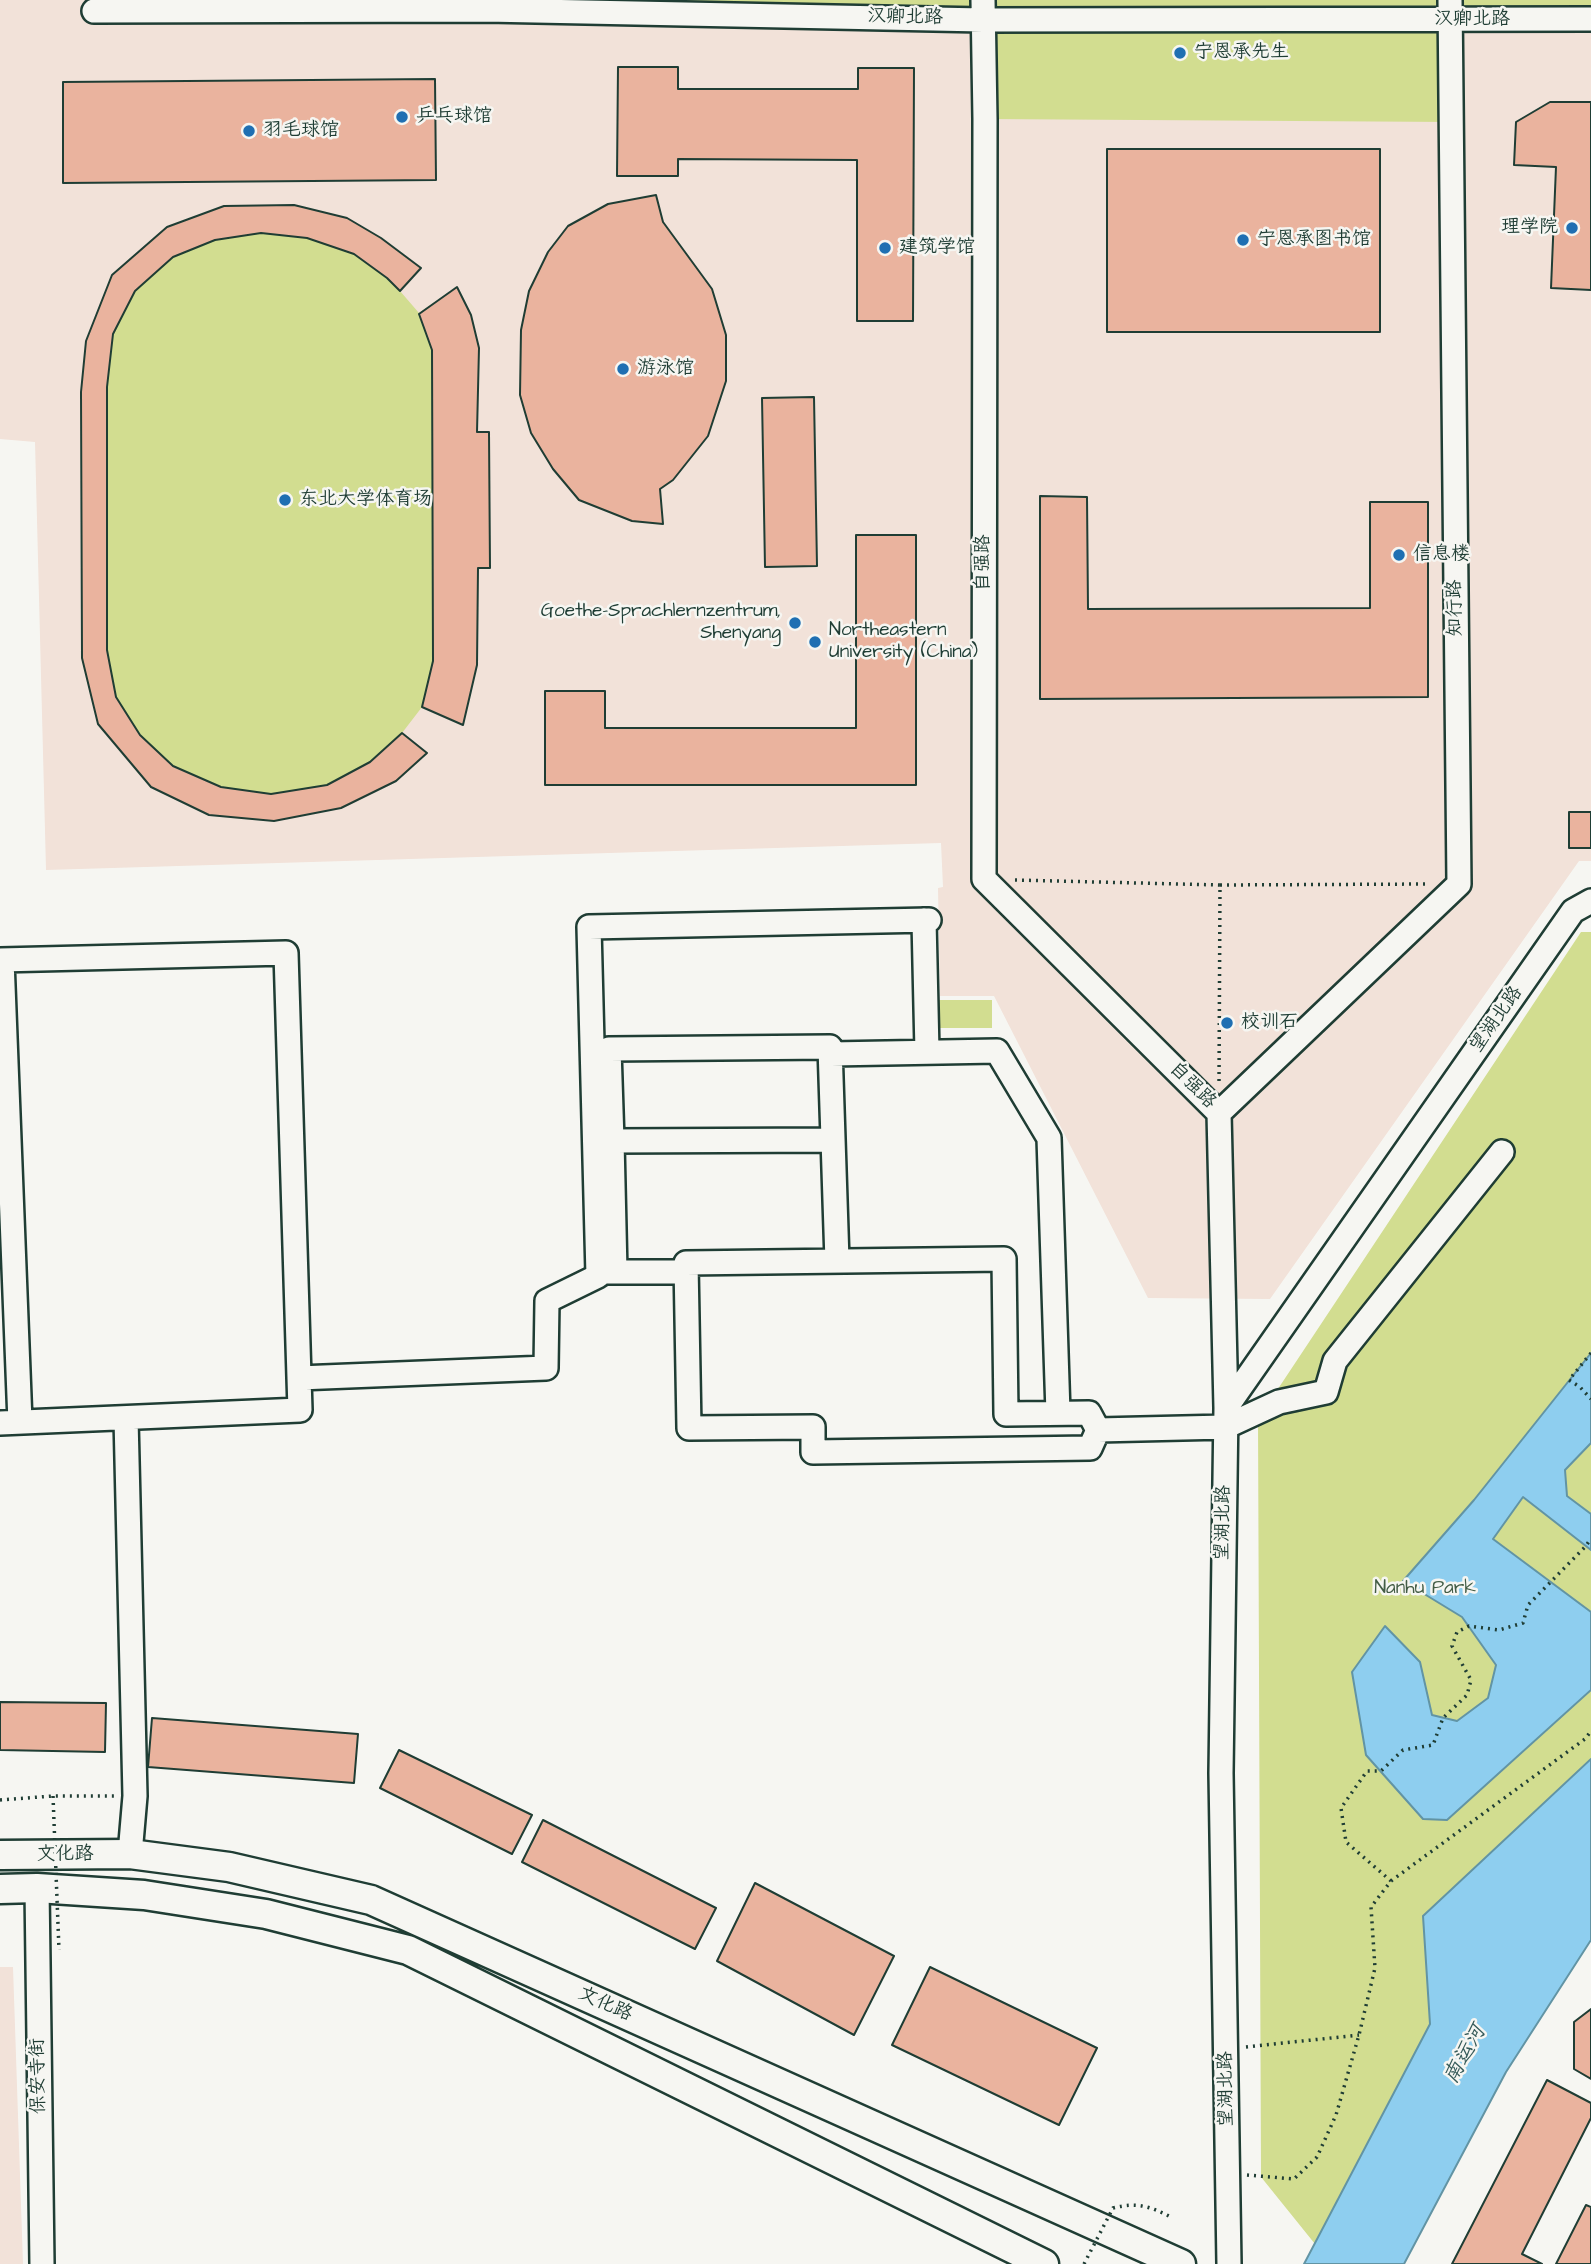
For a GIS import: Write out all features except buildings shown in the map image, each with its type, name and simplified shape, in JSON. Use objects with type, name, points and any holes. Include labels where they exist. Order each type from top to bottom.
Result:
[{"type":"main road","name":"文化路","points":[[0,1855],[130,1854],[229,1867],[372,1900],[1181,2264]]},
{"type":"main road","name":"文化路","points":[[0,1889],[37,1888],[144,1895],[266,1914],[408,1950],[1044,2264]]},
{"type":"street","name":"汉卿北路","points":[[94,11],[486,5],[983,10],[1450,10],[1591,19]]},
{"type":"street","name":"自强路","points":[[983,10],[984,879],[1219,1113]]},
{"type":"street","name":"知行路","points":[[1450,10],[1459,884]]},
{"type":"street","points":[[1226,1418],[1219,1113],[1459,884]]},
{"type":"street","name":"望湖北路","points":[[1230,2264],[1221,1773],[1226,1418],[1573,911],[1591,901]]},
{"type":"street","points":[[607,1272],[589,927],[927,920],[927,1052]]},
{"type":"street","points":[[286,953],[300,1410],[10,1422],[1,960],[286,953]]},
{"type":"street","points":[[607,1272],[612,1141],[609,1049],[830,1047],[837,1261]]},
{"type":"street","points":[[831,1055],[998,1051],[1049,1138],[1058,1413]]},
{"type":"street","points":[[612,1141],[833,1140]]},
{"type":"street","points":[[1098,1430],[1226,1418],[1279,1402],[1326,1392],[1335,1361],[1502,1152]]},
{"type":"street","points":[[1005,1448],[1004,1259],[686,1263],[689,1428],[813,1427],[813,1452],[1090,1448],[1098,1430]]},
{"type":"street","points":[[299,1378],[546,1368],[547,1301],[607,1272],[687,1272]]},
{"type":"street","points":[[1006,1414],[1089,1413],[1098,1430]]},
{"type":"street","points":[[126,1418],[135,1796],[130,1854]]},
{"type":"street","name":"保安寺街","points":[[37,1888],[42,2264]]},
{"type":"path","points":[[984,879],[1220,885],[1459,884]]},
{"type":"path","points":[[1219,1113],[1220,885]]},
{"type":"path","points":[[1591,1353],[1569,1380],[1591,1399]]},
{"type":"path","points":[[1391,1881],[1346,1842],[1341,1808],[1367,1771],[1381,1771],[1404,1750],[1433,1745],[1443,1718],[1466,1695],[1471,1680],[1452,1646],[1457,1632],[1469,1626],[1499,1630],[1523,1623],[1528,1605],[1591,1538]]},
{"type":"path","points":[[1228,2173],[1294,2179],[1317,2157],[1336,2115],[1375,1968],[1371,1907],[1391,1881],[1585,1739],[1591,1731]]},
{"type":"path","points":[[0,1800],[52,1796],[135,1796]]},
{"type":"path","points":[[52,1796],[59,1950]]},
{"type":"path","points":[[1226,2047],[1260,2047],[1359,2035]]},
{"type":"path","points":[[1084,2264],[1113,2208],[1126,2205],[1150,2206],[1171,2217]]},
{"type":"shaded area","name":"Northeastern University (China)","points":[[0,0],[1591,0],[1591,861],[1579,861],[1270,1299],[1148,1298],[994,996],[940,996],[938,888],[943,887],[941,843],[46,870],[35,442],[0,439]]},
{"type":"shaded area","points":[[0,1967],[13,1967],[23,2264],[0,2264]]},
{"type":"green space","points":[[486,0],[1591,0],[1591,19],[1451,20],[1451,122],[985,119],[983,20]]},
{"type":"green space","name":"东北大学体育场","points":[[294,205],[347,218],[381,238],[421,268],[400,291],[419,313],[457,287],[471,315],[479,348],[477,432],[490,568],[478,569],[463,725],[422,707],[402,733],[427,753],[396,781],[341,808],[274,821],[151,787],[98,724],[82,658],[81,392],[86,341],[112,275],[167,227],[224,206]]},
{"type":"green space","name":"Nanhu Park","points":[[1581,932],[1591,932],[1591,1759],[1423,1916],[1430,2024],[1315,2244],[1261,2177],[1258,1419]]},
{"type":"green space","points":[[939,1000],[992,1000],[992,1028],[939,1028]]},
{"type":"water","points":[[1591,1353],[1591,1443],[1565,1470],[1567,1496],[1591,1514],[1591,1550],[1523,1497],[1493,1539],[1591,1612],[1591,1690],[1447,1820],[1423,1819],[1366,1755],[1352,1672],[1385,1626],[1420,1662],[1432,1715],[1457,1721],[1488,1698],[1496,1665],[1462,1617],[1403,1581],[1474,1500]]},
{"type":"water","name":"南运河","points":[[1591,1759],[1591,1940],[1506,2072],[1404,2264],[1304,2264],[1430,2024],[1423,1916]]},
{"type":"place","name":"宁恩承先生","points":[[1180,53]]},
{"type":"place","name":"乒乓球馆","points":[[402,117]]},
{"type":"place","name":"羽毛球馆","points":[[249,131]]},
{"type":"place","name":"理学院","points":[[1572,228]]},
{"type":"place","name":"宁恩承图书馆","points":[[1243,240]]},
{"type":"place","name":"建筑学馆","points":[[885,248]]},
{"type":"place","name":"游泳馆","points":[[623,369]]},
{"type":"place","name":"东北大学体育场","points":[[285,500]]},
{"type":"place","name":"信息楼","points":[[1399,555]]},
{"type":"place","name":"Goethe-Sprachlernzentrum, Shenyang","points":[[795,623]]},
{"type":"place","name":"Northeastern University (China)","points":[[815,642]]},
{"type":"place","name":"校训石","points":[[1227,1023]]}]
